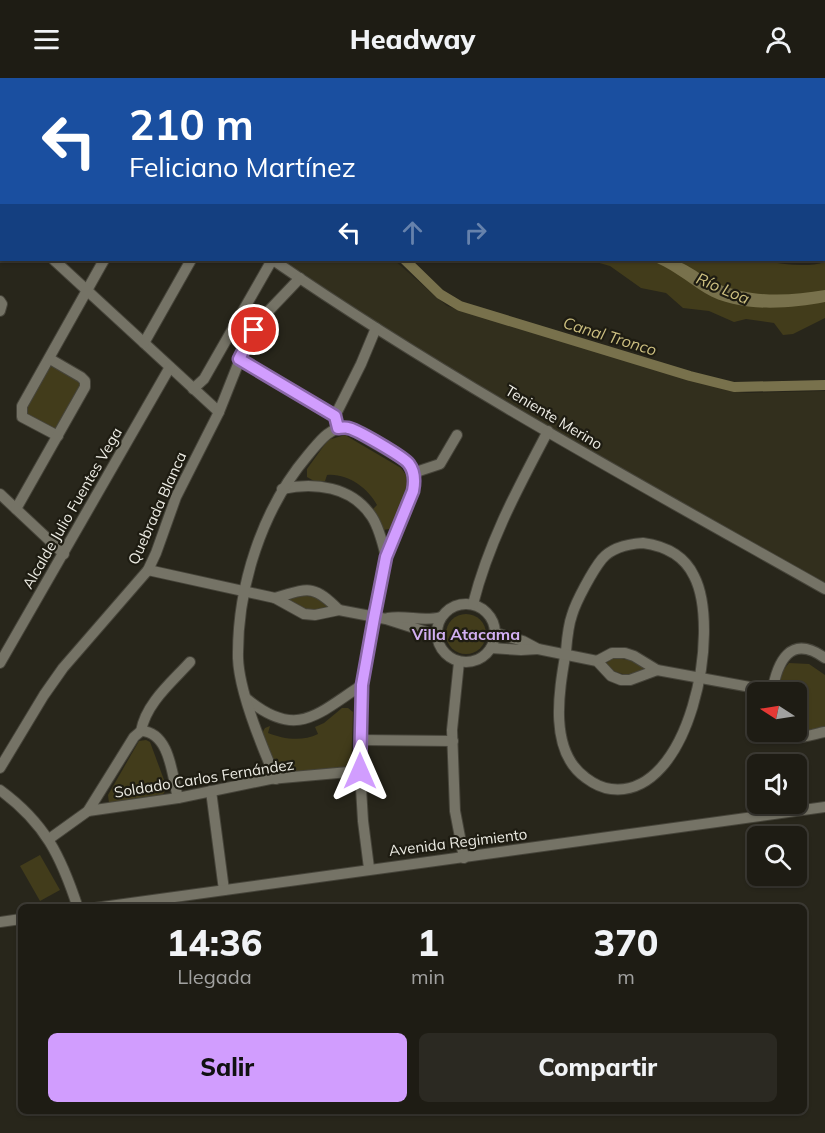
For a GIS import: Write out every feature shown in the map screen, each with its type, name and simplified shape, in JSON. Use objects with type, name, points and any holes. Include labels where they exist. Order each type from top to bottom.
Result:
[{"type":"street","points":[[55,261],[219,411]]},
{"type":"street","points":[[58,436],[22,417],[20,412],[103,261]]},
{"type":"street","points":[[144,344],[190,261]]},
{"type":"street","points":[[193,389],[204,379],[271,261]]},
{"type":"street","name":"Teniente Merino","points":[[274,261],[376,328],[607,466],[825,589]]},
{"type":"street","name":"Quebrada Blanca","points":[[0,768],[63,668],[148,570],[176,497],[219,411],[239,359],[259,321],[300,278]]},
{"type":"street","points":[[0,301],[2,304],[0,311]]},
{"type":"street","points":[[338,428],[335,416],[376,328]]},
{"type":"street","points":[[16,509],[86,387],[85,381],[50,359]]},
{"type":"street","points":[[239,359],[335,416]]},
{"type":"street","name":"Alcalde Julio Fuentes Vega","points":[[0,663],[170,367]]},
{"type":"street","points":[[276,779],[245,698],[238,659],[245,592],[253,559],[267,519],[282,489],[324,435],[338,428],[347,428],[357,431],[407,462],[415,481],[386,557],[362,685],[360,771],[369,868]]},
{"type":"street","points":[[473,604],[490,546],[548,430]]},
{"type":"street","points":[[413,473],[440,464],[457,435]]},
{"type":"street","points":[[282,489],[303,484],[340,490],[355,499],[372,518],[386,557]]},
{"type":"street","points":[[0,494],[64,554]]},
{"type":"street","points":[[630,544],[660,546],[676,555],[695,577],[703,617],[704,643],[700,679],[687,723],[671,754],[659,770],[635,787],[618,790],[603,788],[583,776],[571,764],[561,733],[560,702],[571,616],[602,559],[612,550],[630,544]]},
{"type":"street","points":[[148,570],[275,598],[304,614],[315,615],[339,610],[386,619],[436,635]]},
{"type":"street","points":[[275,598],[302,590],[315,591],[339,610]]},
{"type":"street","points":[[473,604],[482,608],[489,615],[496,633],[486,656],[468,663],[459,662],[450,659],[443,652],[436,635],[441,617],[447,610],[455,605],[473,604]]},
{"type":"street","points":[[386,619],[402,616],[423,620],[441,617]]},
{"type":"street","points":[[496,633],[523,640],[538,649]]},
{"type":"street","points":[[491,648],[538,649],[597,661],[611,676],[621,680],[630,680],[657,670]]},
{"type":"street","points":[[775,682],[782,659],[790,651],[803,648],[825,658]]},
{"type":"street","points":[[597,661],[612,652],[625,652],[657,670],[747,686]]},
{"type":"street","points":[[49,839],[88,811],[134,737],[141,731],[143,720],[150,706],[190,662]]},
{"type":"street","points":[[459,662],[453,741],[455,811],[464,858]]},
{"type":"street","points":[[245,698],[272,717],[301,720],[328,709],[362,685]]},
{"type":"street","points":[[141,731],[150,731],[158,735],[165,749],[178,798]]},
{"type":"street","points":[[807,735],[825,732]]},
{"type":"street","points":[[360,740],[453,741]]},
{"type":"street","name":"Soldado Carlos Fernández","points":[[88,811],[178,798],[276,779],[360,771]]},
{"type":"street","points":[[0,790],[25,810],[49,839],[66,869],[77,904]]},
{"type":"street","points":[[211,791],[224,890]]},
{"type":"street","name":"Avenida Regimiento","points":[[124,904],[369,868],[464,858],[825,807]]},
{"type":"street","points":[[0,922],[18,919]]},
{"type":"shaded area","points":[[285,261],[395,261],[447,306],[730,391],[747,393],[825,391],[825,584],[609,463],[378,325]]},
{"type":"shaded area","points":[[592,261],[764,261],[806,265],[825,262],[825,318],[793,334],[783,335],[774,323],[746,319],[734,322],[709,311],[683,308],[666,293],[641,288],[610,266]]},
{"type":"shaded area","points":[[50,364],[82,382],[55,430],[23,412]]},
{"type":"shaded area","points":[[345,435],[401,468],[406,475],[407,485],[393,526],[389,529],[383,530],[372,510],[377,505],[356,483],[335,475],[327,475],[325,481],[314,481],[307,477],[307,469],[328,440]]},
{"type":"shaded area","points":[[296,594],[319,598],[331,607],[318,610],[306,609],[295,606],[284,598]]},
{"type":"shaded area","points":[[466,614],[480,620],[486,634],[480,648],[466,654],[452,648],[446,634],[452,620]]},
{"type":"shaded area","points":[[613,658],[631,660],[647,669],[629,676],[610,670],[606,663]]},
{"type":"shaded area","points":[[789,663],[809,664],[825,675],[825,729],[807,732],[807,682],[780,682],[781,673]]},
{"type":"shaded area","points":[[342,708],[348,708],[353,712],[351,768],[279,774],[261,735],[265,728],[270,726],[268,733],[280,737],[299,739],[312,736],[318,734],[315,727],[324,723]]},
{"type":"shaded area","points":[[139,741],[150,742],[167,788],[162,796],[109,803],[108,795]]},
{"type":"shaded area","points":[[40,855],[60,890],[40,901],[20,866]]},
{"type":"water","name":"Río Loa","points":[[651,261],[678,261],[718,284],[744,292],[798,294],[825,290],[825,302],[780,308],[733,304],[705,293],[671,270]]},
{"type":"waterway","name":"Canal Tronco","points":[[406,261],[440,294],[460,306],[690,376],[734,387],[825,385]]},
{"type":"district","name":"Villa Atacama","points":[[466,634]]},
{"type":"route","points":[[254,330],[239,359],[335,416],[338,428],[357,431],[407,462],[415,481],[386,557],[374,618],[362,685],[360,771]]}]
